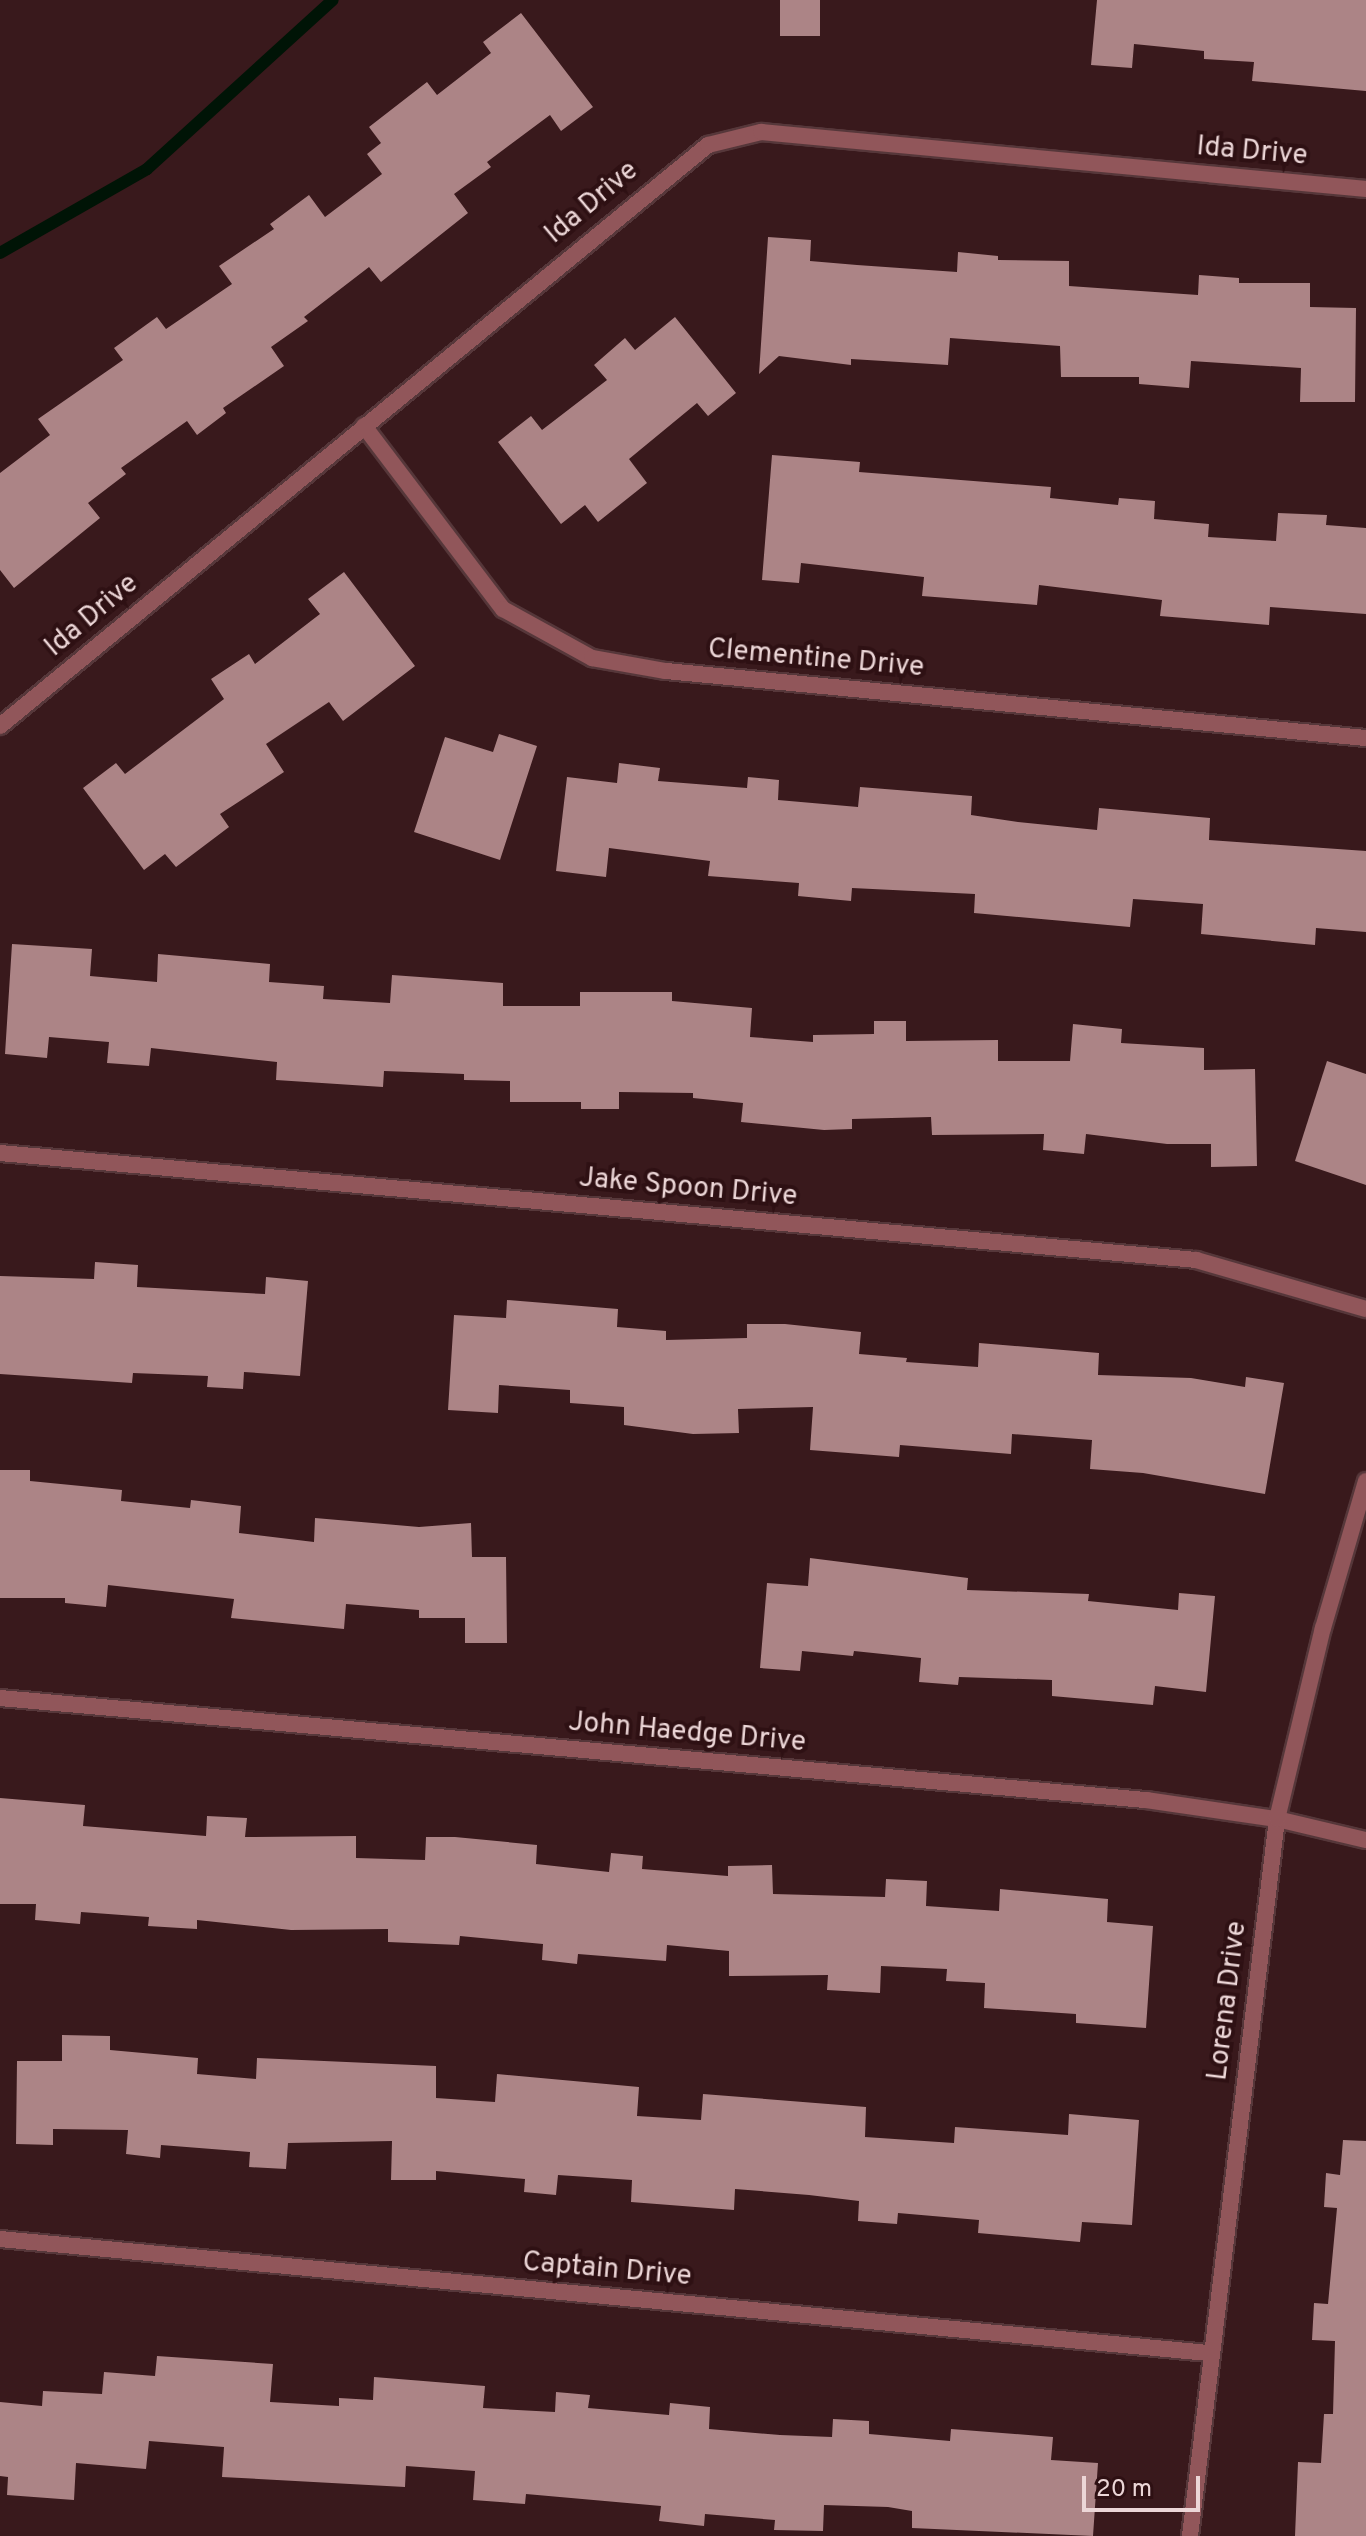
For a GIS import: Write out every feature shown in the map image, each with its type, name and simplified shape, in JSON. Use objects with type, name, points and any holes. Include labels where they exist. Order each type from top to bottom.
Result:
[{"type":"street","name":"Ida Drive","points":[[0,726],[671,171],[708,145],[761,132],[1366,189]]},
{"type":"street","name":"Clementine Drive","points":[[364,426],[503,609],[592,658],[666,671],[1366,738]]},
{"type":"street","name":"Jake Spoon Drive","points":[[0,1153],[1196,1260],[1366,1309]]},
{"type":"street","name":"Lorena Drive","points":[[1190,2536],[1209,2353],[1277,1819],[1323,1628],[1366,1481]]},
{"type":"street","name":"John Haedge Drive","points":[[0,1698],[1130,1798],[1277,1819],[1366,1840]]},
{"type":"street","name":"Captain Drive","points":[[0,2239],[1209,2353]]},
{"type":"building","points":[[780,0],[820,0],[820,36],[780,36]]},
{"type":"building","points":[[1097,0],[1366,0],[1366,91],[1252,81],[1254,62],[1204,59],[1204,51],[1134,44],[1132,68],[1091,65]]},
{"type":"building","points":[[521,13],[593,107],[561,131],[550,115],[487,162],[491,167],[454,194],[468,213],[381,282],[369,267],[304,317],[308,321],[271,347],[284,366],[223,408],[226,413],[197,435],[187,421],[121,468],[126,474],[88,503],[100,518],[14,588],[0,570],[0,473],[50,435],[38,419],[123,360],[114,348],[157,317],[166,329],[232,284],[219,266],[274,229],[270,224],[309,195],[325,217],[382,174],[367,154],[381,143],[369,127],[427,82],[437,95],[491,53],[483,42]]},
{"type":"building","points":[[768,237],[811,240],[810,261],[857,265],[957,272],[958,252],[998,256],[998,260],[1069,261],[1069,286],[1198,295],[1199,275],[1239,278],[1239,283],[1310,283],[1310,307],[1356,308],[1355,402],[1300,402],[1301,368],[1191,361],[1189,388],[1139,384],[1139,377],[1061,377],[1060,346],[950,338],[948,365],[851,359],[851,365],[779,356],[759,374]]},
{"type":"building","points":[[675,317],[736,393],[708,416],[697,403],[629,459],[647,483],[598,522],[585,505],[561,524],[498,442],[531,416],[542,430],[607,380],[594,365],[625,338],[635,350]]},
{"type":"building","points":[[772,455],[860,462],[859,472],[1051,487],[1050,498],[1118,505],[1119,498],[1155,501],[1154,519],[1209,524],[1208,537],[1276,541],[1278,513],[1327,515],[1326,525],[1366,528],[1366,614],[1270,607],[1269,625],[1160,616],[1162,600],[1039,585],[1037,605],[922,596],[924,577],[801,563],[799,583],[762,580]]},
{"type":"building","points":[[344,572],[415,666],[343,721],[329,702],[266,744],[284,772],[220,814],[229,827],[176,867],[165,854],[144,870],[83,788],[116,763],[125,774],[224,699],[211,679],[249,654],[255,664],[320,614],[308,599]]},
{"type":"building","points":[[499,734],[537,746],[500,860],[414,832],[445,737],[493,752]]},
{"type":"building","points":[[619,763],[660,768],[658,781],[747,788],[748,777],[779,780],[778,800],[858,807],[860,787],[972,796],[971,815],[1018,822],[1097,830],[1099,808],[1210,818],[1209,840],[1366,851],[1366,932],[1316,928],[1315,945],[1201,934],[1203,904],[1133,899],[1130,927],[974,913],[975,894],[852,888],[851,901],[798,896],[799,883],[708,876],[710,861],[609,848],[606,877],[556,871],[567,777],[617,783]]},
{"type":"building","points":[[12,944],[92,949],[90,976],[157,982],[158,954],[270,964],[269,982],[324,986],[323,999],[390,1003],[392,975],[503,983],[503,1006],[580,1006],[580,992],[672,992],[672,1001],[752,1008],[750,1037],[813,1042],[813,1035],[874,1034],[874,1021],[906,1021],[906,1041],[998,1040],[998,1061],[1070,1061],[1073,1024],[1122,1029],[1121,1043],[1204,1048],[1204,1070],[1255,1069],[1257,1166],[1211,1167],[1211,1144],[1167,1144],[1086,1134],[1084,1154],[1043,1150],[1044,1134],[932,1135],[931,1117],[852,1119],[852,1129],[824,1130],[741,1122],[743,1103],[693,1098],[693,1093],[619,1092],[619,1109],[581,1109],[581,1102],[510,1102],[510,1081],[464,1080],[464,1074],[384,1071],[383,1087],[276,1080],[277,1062],[151,1048],[149,1066],[107,1063],[109,1042],[49,1037],[47,1058],[5,1054]]},
{"type":"building","points":[[1327,1061],[1366,1074],[1366,1185],[1295,1161]]},
{"type":"building","points":[[95,1262],[138,1265],[137,1287],[265,1294],[266,1277],[308,1281],[300,1376],[244,1372],[243,1389],[207,1387],[208,1376],[133,1373],[132,1383],[0,1374],[0,1276],[94,1279]]},
{"type":"building","points":[[507,1300],[618,1309],[617,1327],[666,1331],[666,1340],[747,1338],[747,1324],[785,1324],[861,1332],[859,1354],[907,1358],[906,1362],[978,1367],[979,1343],[1099,1353],[1098,1375],[1191,1378],[1245,1387],[1246,1377],[1284,1383],[1265,1494],[1143,1473],[1090,1469],[1092,1440],[1012,1434],[1011,1454],[900,1445],[899,1457],[810,1450],[813,1407],[738,1409],[739,1433],[693,1434],[624,1425],[624,1407],[570,1403],[570,1390],[499,1385],[498,1413],[448,1410],[454,1315],[506,1318]]},
{"type":"building","points":[[0,1470],[30,1470],[30,1481],[122,1490],[121,1501],[190,1508],[191,1500],[241,1506],[239,1533],[314,1542],[315,1518],[419,1527],[471,1523],[472,1557],[506,1557],[507,1643],[465,1643],[465,1618],[419,1618],[419,1610],[346,1604],[344,1629],[231,1618],[234,1599],[108,1585],[106,1607],[65,1603],[65,1598],[0,1598]]},
{"type":"building","points":[[810,1558],[968,1578],[967,1590],[1089,1594],[1088,1601],[1178,1610],[1179,1593],[1215,1596],[1206,1692],[1155,1686],[1153,1705],[1052,1696],[1052,1680],[959,1677],[958,1685],[919,1682],[921,1658],[854,1651],[853,1656],[802,1651],[800,1671],[760,1668],[767,1583],[808,1586]]},
{"type":"building","points":[[0,1798],[85,1805],[83,1826],[206,1836],[207,1816],[247,1818],[245,1837],[356,1836],[356,1858],[425,1860],[426,1837],[455,1837],[537,1845],[536,1864],[609,1872],[611,1853],[643,1856],[642,1869],[728,1876],[728,1866],[772,1865],[773,1894],[885,1897],[886,1879],[927,1881],[926,1906],[999,1911],[1000,1889],[1108,1899],[1107,1922],[1153,1926],[1146,2028],[1076,2023],[1076,2014],[984,2008],[985,1983],[946,1981],[947,1969],[881,1966],[880,1993],[827,1990],[828,1975],[729,1976],[729,1951],[667,1945],[666,1961],[578,1954],[577,1964],[542,1960],[543,1944],[460,1936],[459,1945],[388,1942],[388,1929],[291,1930],[197,1920],[197,1929],[148,1926],[149,1917],[81,1912],[80,1924],[35,1920],[36,1904],[0,1904]]},
{"type":"building","points":[[62,2035],[110,2036],[110,2050],[198,2058],[197,2074],[256,2079],[257,2058],[436,2066],[436,2098],[495,2102],[497,2074],[639,2087],[637,2116],[701,2120],[703,2094],[866,2107],[865,2137],[954,2143],[955,2127],[1068,2135],[1069,2114],[1139,2120],[1132,2225],[1082,2222],[1080,2242],[978,2233],[979,2220],[898,2213],[897,2224],[858,2221],[859,2201],[809,2195],[735,2189],[734,2210],[631,2202],[632,2180],[558,2175],[556,2195],[524,2192],[525,2179],[436,2171],[436,2180],[391,2180],[392,2141],[288,2143],[286,2169],[249,2167],[250,2152],[161,2145],[160,2158],[126,2154],[128,2130],[53,2129],[53,2145],[16,2144],[17,2061],[62,2061]]},
{"type":"building","points":[[1343,2140],[1366,2141],[1366,2536],[1295,2536],[1298,2462],[1321,2463],[1324,2414],[1333,2414],[1335,2341],[1312,2340],[1314,2303],[1328,2304],[1337,2208],[1324,2207],[1326,2173],[1340,2175]]},
{"type":"building","points":[[157,2356],[273,2364],[270,2402],[339,2406],[339,2398],[373,2400],[374,2377],[485,2386],[483,2408],[555,2412],[556,2392],[590,2395],[588,2408],[669,2415],[670,2403],[710,2407],[709,2429],[832,2437],[833,2419],[869,2421],[869,2434],[950,2441],[951,2429],[1053,2437],[1051,2460],[1098,2463],[1093,2536],[912,2528],[912,2511],[824,2505],[823,2531],[774,2530],[775,2520],[705,2514],[704,2526],[659,2521],[661,2506],[526,2494],[525,2504],[473,2500],[475,2471],[406,2466],[405,2487],[222,2477],[224,2447],[149,2441],[146,2469],[76,2463],[74,2500],[7,2495],[8,2477],[0,2476],[0,2402],[42,2406],[43,2391],[102,2394],[104,2372],[155,2376]]},
{"type":"waterway","points":[[0,253],[147,169],[333,0]]}]
